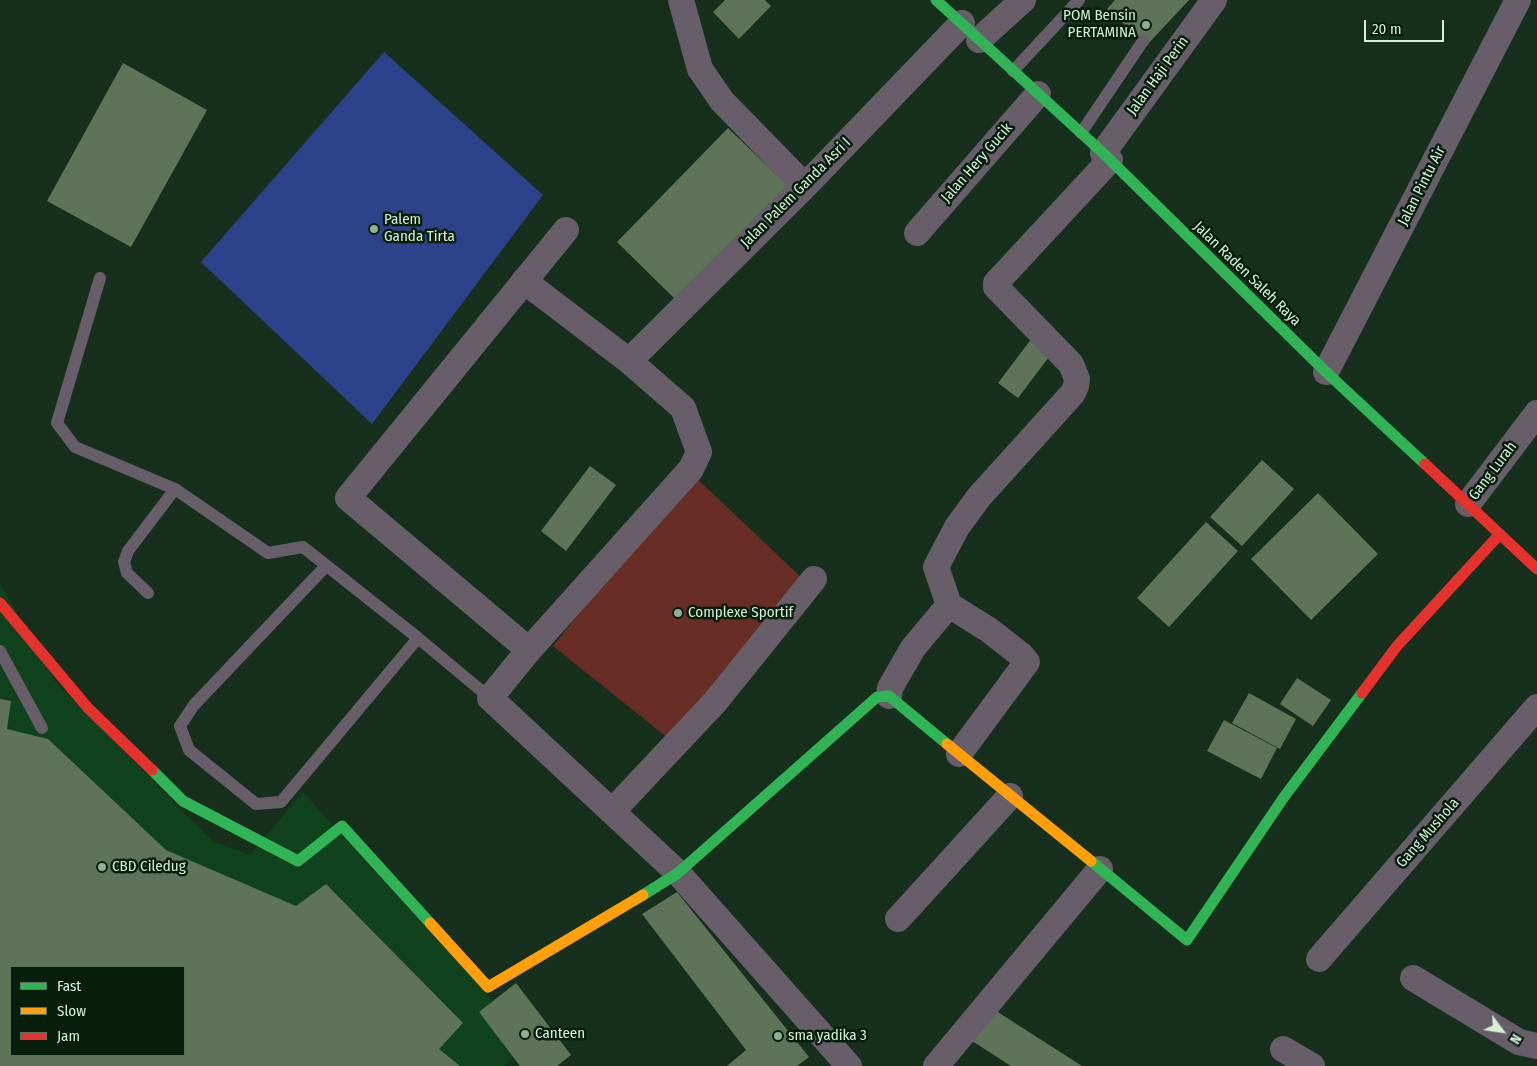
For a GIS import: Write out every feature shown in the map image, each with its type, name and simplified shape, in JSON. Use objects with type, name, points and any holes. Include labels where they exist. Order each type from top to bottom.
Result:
[{"type":"street","points":[[681,0],[700,69],[722,101],[805,186]]},
{"type":"street","name":"Jalan Raden Saleh Raya","points":[[936,0],[1106,156],[1326,372],[1537,569]]},
{"type":"street","name":"Jalan Palem Ganda Asri I","points":[[629,361],[805,186],[970,32],[1023,0]]},
{"type":"street","name":"Jalan Haji Perin","points":[[949,605],[936,567],[956,527],[979,497],[1073,393],[1076,386],[1077,379],[1071,364],[996,287],[998,279],[1038,237],[1106,156],[1214,0]]},
{"type":"street","name":"Jalan Pintu Air","points":[[1326,372],[1518,0]]},
{"type":"street","name":"Jalan Hery Gucik","points":[[917,232],[1038,94]]},
{"type":"street","points":[[529,650],[348,498],[566,230]]},
{"type":"street","points":[[524,281],[629,361],[683,408],[698,452],[691,469],[529,650],[490,698],[678,873],[849,1066]]},
{"type":"street","name":"Gang Lurah","points":[[1468,504],[1537,413]]},
{"type":"street","points":[[0,603],[88,708],[183,801],[298,861],[342,826],[488,987],[678,873],[877,697],[889,696],[1187,940],[1284,797],[1397,646],[1500,534]]},
{"type":"street","points":[[619,804],[715,702],[814,579]]},
{"type":"street","points":[[889,696],[890,688],[913,648],[949,605],[989,630],[1021,655],[1027,662],[959,754]]},
{"type":"street","name":"Gang Mushola","points":[[1319,959],[1537,707]]},
{"type":"street","points":[[898,919],[1010,796]]},
{"type":"street","points":[[936,1066],[1100,869]]},
{"type":"street","points":[[1413,978],[1519,1042],[1537,1046]]},
{"type":"street","points":[[1283,1049],[1312,1066]]},
{"type":"lane","points":[[1013,71],[1079,0]]},
{"type":"lane","points":[[1081,133],[1143,41]]},
{"type":"lane","points":[[100,278],[57,423],[75,447],[175,489],[268,553],[302,547],[418,638],[490,698]]},
{"type":"lane","points":[[148,593],[127,573],[124,562],[128,551],[175,489]]},
{"type":"lane","points":[[326,566],[194,705],[180,726],[189,750],[256,804],[281,802],[418,638]]},
{"type":"lane","points":[[0,651],[42,728]]},
{"type":"shaded area","name":"Complexe Sportif","points":[[691,473],[804,580],[674,743],[553,646]]},
{"type":"shaded area","name":"CBD Ciledug","points":[[0,583],[54,680],[211,840],[250,855],[303,792],[493,1001],[479,1012],[514,1057],[504,1066],[0,1066]]},
{"type":"water","name":"Palem Ganda Tirta","points":[[384,52],[543,195],[372,424],[201,262]]},
{"type":"building","points":[[725,0],[765,0],[771,6],[739,39],[713,12]]},
{"type":"building","name":"POM Bensin PERTAMINA","points":[[1115,0],[1189,0],[1147,45],[1107,9]]},
{"type":"building","points":[[123,63],[207,110],[131,247],[47,201]]},
{"type":"building","points":[[728,128],[788,186],[677,301],[617,242]]},
{"type":"building","points":[[1032,338],[1052,353],[1018,398],[998,383]]},
{"type":"building","points":[[1262,460],[1294,489],[1242,546],[1210,517]]},
{"type":"building","points":[[590,466],[616,485],[566,551],[541,531]]},
{"type":"building","points":[[1318,493],[1378,554],[1311,620],[1251,559]]},
{"type":"building","points":[[1206,522],[1238,551],[1169,627],[1137,598]]},
{"type":"building","points":[[1297,678],[1331,700],[1313,726],[1280,704]]},
{"type":"building","points":[[1249,693],[1296,719],[1280,749],[1232,723]]},
{"type":"building","name":"CBD Ciledug","points":[[0,699],[11,701],[7,729],[48,739],[166,850],[296,906],[326,884],[463,1023],[439,1049],[460,1066],[0,1066]]},
{"type":"building","points":[[1224,720],[1277,748],[1261,779],[1207,751]]},
{"type":"building","points":[[677,892],[809,1057],[797,1066],[727,1066],[746,1050],[642,914]]},
{"type":"building","name":"Canteen","points":[[516,983],[571,1055],[557,1066],[520,1066],[479,1012]]},
{"type":"building","points":[[990,1007],[1082,1066],[1011,1066],[969,1039]]},
{"type":"traffic: fast","points":[[936,0],[1103,153],[1326,372],[1425,464]]},
{"type":"traffic: fast","points":[[1091,861],[1187,940],[1284,797],[1362,693]]},
{"type":"traffic: fast","points":[[643,895],[678,873],[877,697],[889,696],[947,744]]},
{"type":"traffic: fast","points":[[152,770],[183,801],[298,861],[342,826],[430,923]]},
{"type":"traffic: slow","points":[[947,744],[1091,861]]},
{"type":"traffic: slow","points":[[430,923],[488,987],[643,895]]},
{"type":"traffic: jam","points":[[1425,464],[1537,569]]},
{"type":"traffic: jam","points":[[1362,693],[1397,646],[1500,534]]},
{"type":"traffic: jam","points":[[0,603],[88,708],[152,770]]},
{"type":"place","name":"POM Bensin PERTAMINA","points":[[1146,25]]},
{"type":"place","name":"Palem Ganda Tirta","points":[[374,229]]},
{"type":"place","name":"Complexe Sportif","points":[[678,613]]},
{"type":"place","name":"CBD Ciledug","points":[[102,867]]},
{"type":"place","name":"Canteen","points":[[525,1034]]},
{"type":"place","name":"sma yadika 3","points":[[778,1036]]}]
